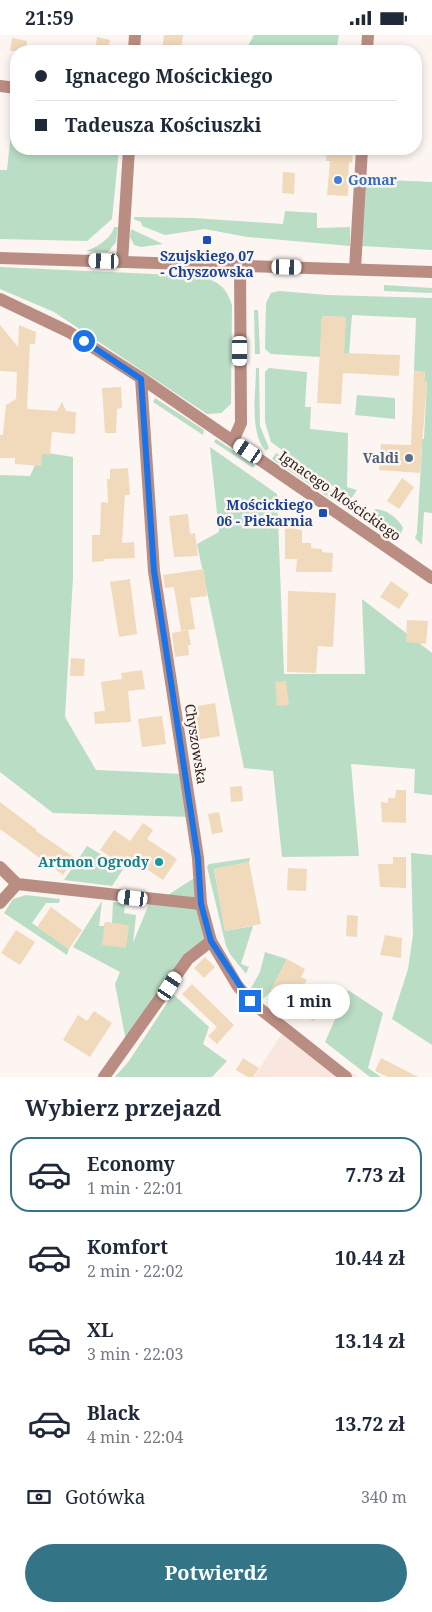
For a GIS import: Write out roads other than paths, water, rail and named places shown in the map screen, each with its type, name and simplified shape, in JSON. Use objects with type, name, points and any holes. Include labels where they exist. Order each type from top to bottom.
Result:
[{"type":"street","points":[[122,262],[129,155]]},
{"type":"street","points":[[355,269],[362,155]]},
{"type":"street","points":[[0,258],[432,272]]},
{"type":"street","points":[[233,441],[241,423],[240,265]]},
{"type":"street","name":"Ignacego Mościckiego","points":[[0,299],[69,332],[233,441],[432,578]]},
{"type":"street","name":"Chyszowska","points":[[141,379],[154,571],[198,859],[201,904],[211,941],[250,1001],[346,1077]]},
{"type":"street","points":[[0,867],[17,884],[201,904]]},
{"type":"street","points":[[0,903],[17,884]]},
{"type":"street","points":[[104,1077],[188,959],[211,941]]},
{"type":"place","name":"Gomar","points":[[338,180]]},
{"type":"place","name":"Szujskiego 07 - Chyszowska","points":[[207,240]]},
{"type":"place","name":"Valdi","points":[[409,458]]},
{"type":"place","name":"Mościckiego 06 - Piekarnia","points":[[323,513]]},
{"type":"place","name":"Artmon Ogrody","points":[[159,862]]}]
